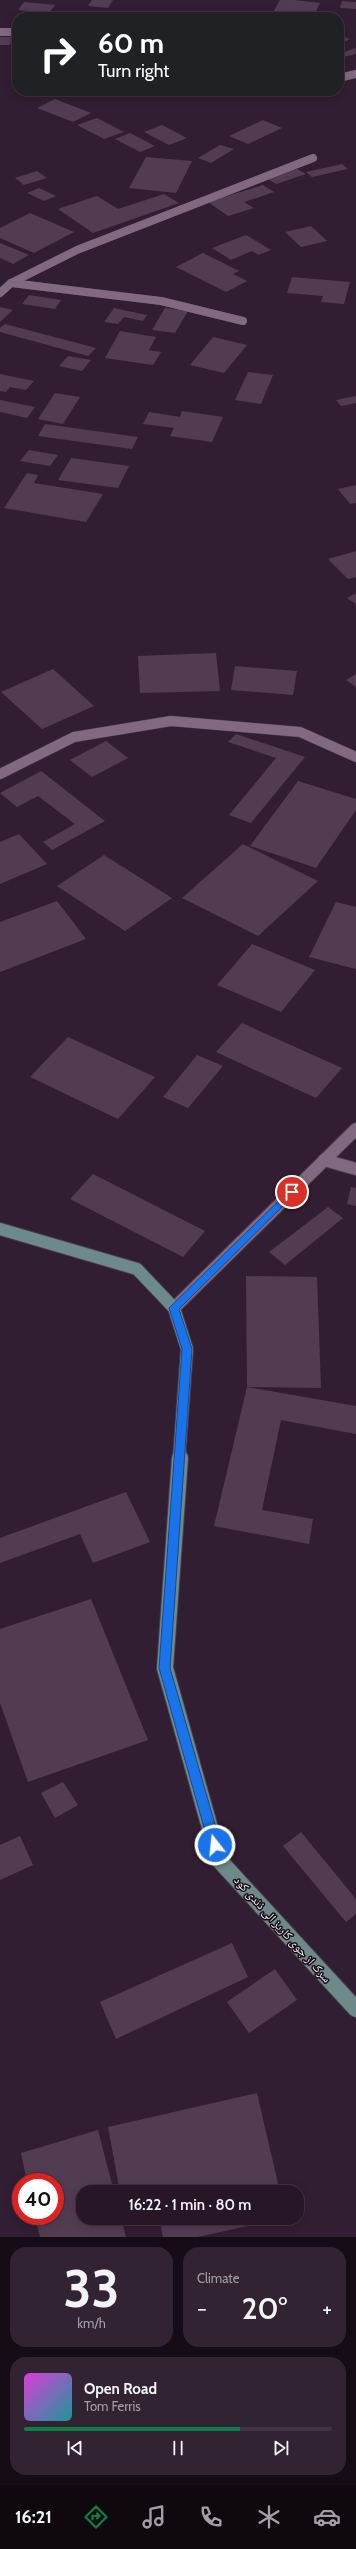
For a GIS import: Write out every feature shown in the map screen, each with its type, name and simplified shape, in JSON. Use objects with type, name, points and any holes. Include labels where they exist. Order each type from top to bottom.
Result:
[{"type":"street","points":[[0,32],[12,32]]},
{"type":"street","points":[[344,77],[356,74]]},
{"type":"street","points":[[0,293],[11,283],[77,250],[313,158]]},
{"type":"street","points":[[11,283],[161,301],[243,321]]},
{"type":"street","points":[[0,774],[74,737],[171,721],[300,732],[353,753]]},
{"type":"street","points":[[174,1308],[356,1129]]},
{"type":"street","points":[[324,1160],[356,1169]]},
{"type":"street","name":"سرک از جوی کاریز الی ذندی کود","points":[[0,1229],[137,1269],[174,1308],[187,1349],[164,1668],[219,1860],[356,2009]]},
{"type":"building","points":[[92,0],[113,0],[108,8],[88,6]]},
{"type":"building","points":[[280,0],[320,3],[316,12],[273,12]]},
{"type":"building","points":[[342,1],[356,2],[356,9],[340,8]]},
{"type":"building","points":[[24,2],[55,5],[50,12],[18,10]]},
{"type":"building","points":[[0,37],[12,37],[10,45],[0,45]]},
{"type":"building","points":[[344,37],[350,39],[344,42]]},
{"type":"building","points":[[355,48],[356,54],[344,57],[344,52]]},
{"type":"building","points":[[55,99],[91,113],[73,122],[37,108]]},
{"type":"building","points":[[97,118],[124,132],[104,139],[77,125]]},
{"type":"building","points":[[263,120],[282,128],[248,144],[229,136]]},
{"type":"building","points":[[162,125],[187,138],[169,145],[144,132]]},
{"type":"building","points":[[130,133],[155,146],[140,152],[115,139]]},
{"type":"building","points":[[220,145],[234,149],[211,163],[198,158]]},
{"type":"building","points":[[146,157],[192,161],[176,193],[129,188]]},
{"type":"building","points":[[342,164],[348,169],[312,177],[306,172]]},
{"type":"building","points":[[297,169],[306,174],[276,184],[268,179]]},
{"type":"building","points":[[37,171],[47,178],[24,185],[15,178]]},
{"type":"building","points":[[263,185],[274,192],[244,202],[254,208],[228,216],[208,202]]},
{"type":"building","points":[[39,188],[56,196],[44,201],[27,193]]},
{"type":"building","points":[[164,194],[179,203],[93,233],[58,209],[97,196],[118,209]]},
{"type":"building","points":[[30,213],[74,232],[34,253],[0,238],[0,228]]},
{"type":"building","points":[[311,226],[327,241],[301,247],[285,232]]},
{"type":"building","points":[[246,235],[271,250],[258,255],[252,251],[231,260],[212,248]]},
{"type":"building","points":[[0,243],[29,255],[13,264],[0,258]]},
{"type":"building","points":[[203,253],[239,271],[233,274],[247,281],[226,292],[176,267]]},
{"type":"building","points":[[292,277],[350,282],[344,304],[321,302],[323,296],[287,293]]},
{"type":"building","points":[[29,295],[61,300],[55,309],[22,304]]},
{"type":"building","points":[[0,307],[13,310],[0,322]]},
{"type":"building","points":[[114,308],[147,315],[143,321],[124,317],[118,324],[104,322]]},
{"type":"building","points":[[165,308],[188,311],[175,333],[152,330]]},
{"type":"building","points":[[5,324],[96,348],[88,356],[0,332],[0,328]]},
{"type":"building","points":[[120,331],[156,337],[149,350],[161,352],[153,365],[105,358]]},
{"type":"building","points":[[213,337],[247,345],[224,373],[190,365]]},
{"type":"building","points":[[68,356],[91,360],[82,371],[59,366]]},
{"type":"building","points":[[248,372],[273,375],[261,404],[235,400]]},
{"type":"building","points":[[0,374],[34,381],[26,390],[10,387],[6,392],[0,391]]},
{"type":"building","points":[[55,393],[80,397],[63,424],[38,419]]},
{"type":"building","points":[[356,396],[356,403],[341,406],[336,400]]},
{"type":"building","points":[[0,400],[35,407],[27,418],[0,412]]},
{"type":"building","points":[[182,411],[223,417],[212,442],[170,436],[174,428],[143,424],[149,412],[180,417]]},
{"type":"building","points":[[45,424],[138,437],[132,449],[38,436]]},
{"type":"building","points":[[29,450],[58,455],[50,466],[20,461]]},
{"type":"building","points":[[71,458],[129,466],[118,488],[58,480]]},
{"type":"building","points":[[27,473],[38,475],[34,483],[103,494],[86,522],[4,508]]},
{"type":"building","points":[[356,485],[356,503],[350,504],[338,489]]},
{"type":"building","points":[[356,551],[356,577],[348,579],[328,559]]},
{"type":"building","points":[[356,593],[356,604],[347,598]]},
{"type":"building","points":[[216,653],[220,691],[140,693],[138,656]]},
{"type":"building","points":[[235,666],[297,671],[293,695],[231,690]]},
{"type":"building","points":[[53,669],[94,706],[42,729],[1,692]]},
{"type":"building","points":[[356,674],[356,687],[346,680]]},
{"type":"building","points":[[236,734],[305,757],[251,823],[229,815],[276,758],[228,742]]},
{"type":"building","points":[[106,741],[128,758],[92,777],[70,760]]},
{"type":"building","points":[[41,771],[105,821],[52,850],[43,842],[75,824],[38,796],[17,807],[0,793]]},
{"type":"building","points":[[298,781],[356,799],[356,810],[316,868],[250,846]]},
{"type":"building","points":[[19,834],[47,864],[0,884],[0,842]]},
{"type":"building","points":[[243,844],[318,881],[258,936],[182,898]]},
{"type":"building","points":[[104,855],[172,898],[125,931],[57,886]]},
{"type":"building","points":[[57,901],[86,939],[0,972],[0,922]]},
{"type":"building","points":[[336,902],[356,907],[356,969],[309,957]]},
{"type":"building","points":[[252,944],[315,970],[281,1012],[217,985]]},
{"type":"building","points":[[242,1023],[342,1068],[316,1098],[216,1052]]},
{"type":"building","points":[[68,1037],[155,1077],[118,1119],[30,1077]]},
{"type":"building","points":[[197,1055],[223,1066],[188,1108],[163,1097]]},
{"type":"building","points":[[93,1174],[205,1231],[183,1257],[70,1199]]},
{"type":"building","points":[[351,1187],[356,1188],[356,1206],[347,1204]]},
{"type":"building","points":[[328,1207],[343,1218],[285,1265],[269,1252]]},
{"type":"building","points":[[246,1276],[317,1277],[321,1388],[247,1387]]},
{"type":"building","points":[[247,1387],[356,1406],[356,1434],[281,1420],[262,1510],[313,1519],[309,1544],[214,1526]]},
{"type":"building","points":[[126,1492],[150,1542],[93,1563],[80,1534],[0,1563],[0,1538]]},
{"type":"building","points":[[91,1599],[148,1740],[28,1782],[0,1703],[0,1629]]},
{"type":"building","points":[[63,1782],[78,1805],[55,1818],[41,1793]]},
{"type":"building","points":[[301,1832],[356,1899],[356,1914],[346,1922],[283,1846]]},
{"type":"building","points":[[20,1836],[33,1865],[0,1880],[0,1845]]},
{"type":"building","points":[[232,1943],[248,1977],[116,2039],[100,2002]]},
{"type":"building","points":[[275,1969],[297,2000],[249,2033],[227,2002]]},
{"type":"building","points":[[257,2093],[278,2185],[119,2185],[108,2127]]},
{"type":"building","points":[[98,2130],[112,2185],[76,2185],[76,2225],[123,2225],[126,2237],[40,2237],[37,2225],[64,2225],[64,2173],[25,2173],[21,2153]]},
{"type":"building","points":[[160,2225],[252,2225],[198,2237],[163,2237]]},
{"type":"route","points":[[215,1845],[164,1668],[174,1558],[187,1349],[174,1308],[292,1192]]}]
